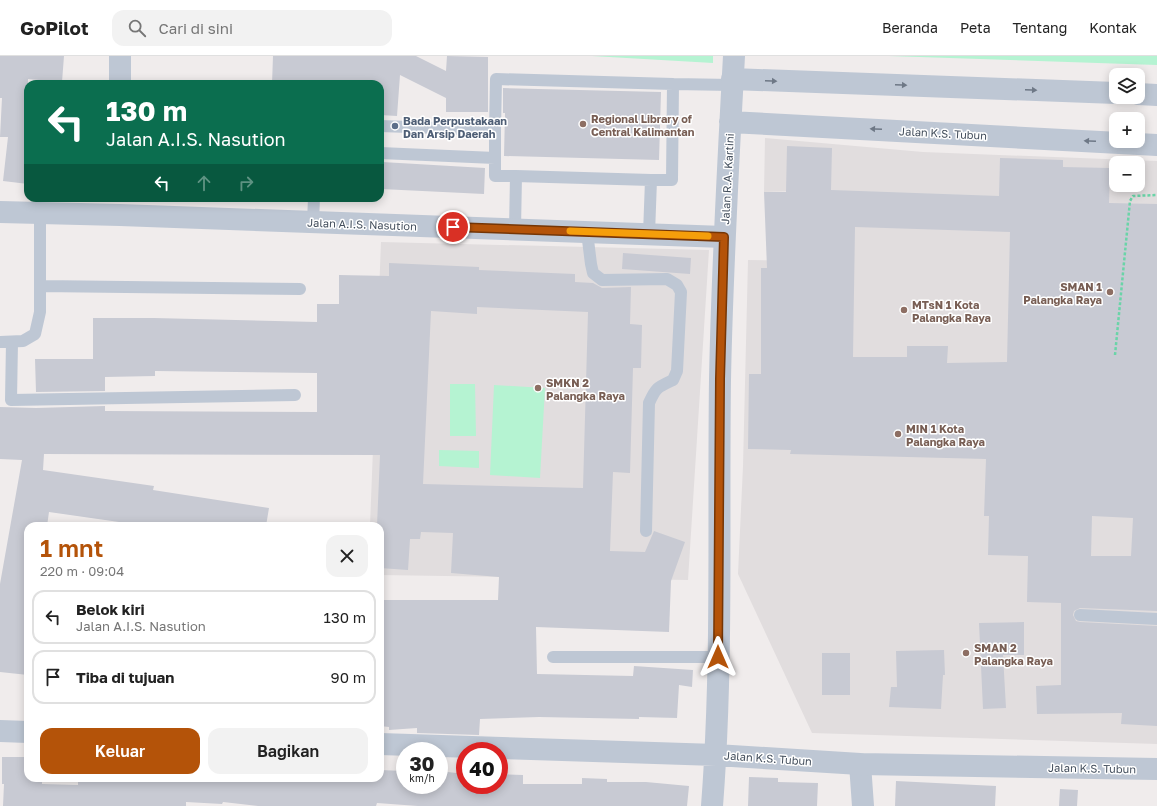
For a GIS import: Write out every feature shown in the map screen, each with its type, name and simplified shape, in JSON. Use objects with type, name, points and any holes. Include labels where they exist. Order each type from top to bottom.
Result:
[{"type":"street","points":[[120,56],[120,80]]},
{"type":"street","name":"Jalan R.A. Kartini","points":[[712,806],[716,755],[720,379],[724,237],[734,56]]},
{"type":"street","points":[[732,82],[1109,93]]},
{"type":"street","points":[[1145,94],[1157,95]]},
{"type":"street","name":"Jalan K.S. Tubun","points":[[730,122],[1157,145]]},
{"type":"street","name":"Jalan A.I.S. Nasution","points":[[0,212],[40,214],[120,207],[313,222],[724,237]]},
{"type":"street","points":[[0,731],[24,732]]},
{"type":"street","name":"Jalan K.S. Tubun","points":[[384,744],[716,755],[860,764],[1157,769]]},
{"type":"street","points":[[860,764],[863,806]]},
{"type":"lane","points":[[673,84],[672,180],[495,176],[496,79],[673,84],[732,82]]},
{"type":"lane","points":[[384,126],[495,130]]},
{"type":"lane","points":[[384,153],[495,158]]},
{"type":"lane","points":[[515,229],[516,176]]},
{"type":"lane","points":[[649,234],[650,180]]},
{"type":"lane","points":[[313,222],[314,202]]},
{"type":"lane","points":[[40,214],[40,312],[35,334],[23,341],[6,342],[6,401],[295,395]]},
{"type":"lane","points":[[587,232],[590,264],[593,273],[602,280],[667,279],[676,285],[681,292],[677,371],[673,380],[654,391],[649,403],[646,531]]},
{"type":"lane","points":[[40,286],[300,289]]},
{"type":"lane","points":[[1080,615],[1157,620]]},
{"type":"lane","points":[[553,657],[718,657]]},
{"type":"path","points":[[1115,355],[1130,201],[1133,196],[1137,195],[1157,195]]},
{"type":"shaded area","points":[[765,138],[923,152],[1109,159],[1109,192],[1145,192],[1145,161],[1157,161],[1157,744],[812,733],[738,574],[743,466],[748,260],[798,261],[802,191],[764,192]]},
{"type":"shaded area","name":"SMKN 2 Palangka Raya","points":[[381,242],[709,250],[688,580],[384,575],[384,522],[370,522]]},
{"type":"green space","points":[[592,56],[713,56],[713,63]]},
{"type":"green space","points":[[889,56],[1157,56],[1157,65]]},
{"type":"green space","points":[[450,384],[475,384],[476,436],[450,436]]},
{"type":"green space","points":[[494,385],[545,388],[540,478],[490,475]]},
{"type":"green space","points":[[439,450],[479,451],[479,468],[439,466]]},
{"type":"building","points":[[0,56],[64,56],[62,80],[24,80],[24,184],[3,181],[8,137],[0,137],[2,98],[0,98]]},
{"type":"building","points":[[273,56],[416,56],[446,71],[447,56],[488,57],[488,112],[446,112],[446,98],[400,75],[397,116],[384,115],[384,80],[272,80]]},
{"type":"building","name":"Regional Library of Central Kalimantan","points":[[503,88],[661,92],[659,160],[504,156],[505,113],[503,113]]},
{"type":"building","points":[[787,146],[832,148],[831,190],[999,196],[1000,158],[1063,160],[1063,167],[1109,168],[1109,203],[1157,204],[1157,611],[1080,608],[1074,611],[1073,615],[1076,621],[1080,622],[1157,626],[1157,726],[1121,724],[1122,713],[1037,714],[1036,686],[1061,685],[1061,603],[1027,602],[1028,556],[988,555],[989,516],[984,516],[986,459],[790,454],[791,450],[748,449],[749,374],[761,374],[761,268],[767,268],[764,192],[786,192]],"holes":[[[855,227],[1010,232],[1007,362],[947,363],[948,346],[907,346],[907,357],[853,357]],[[1092,516],[1133,518],[1131,556],[1091,556]]]},
{"type":"building","points":[[384,162],[485,168],[484,194],[384,189]]},
{"type":"building","points":[[623,253],[691,258],[690,274],[622,269]]},
{"type":"building","points":[[389,263],[479,267],[479,270],[575,274],[575,282],[593,283],[602,288],[631,287],[630,324],[642,325],[641,368],[633,368],[630,473],[613,472],[610,551],[645,552],[654,531],[685,542],[671,581],[669,632],[536,627],[537,674],[633,676],[634,666],[693,670],[692,687],[679,685],[677,718],[639,717],[639,719],[539,717],[480,719],[479,735],[417,733],[417,728],[389,730],[389,727],[384,726],[384,600],[498,600],[499,577],[451,573],[453,533],[421,532],[420,539],[410,539],[408,570],[384,568],[384,522],[377,522],[380,455],[44,454],[43,470],[154,486],[153,490],[269,508],[267,522],[119,522],[49,512],[48,522],[24,522],[24,675],[0,672],[0,584],[22,460],[0,459],[0,407],[36,408],[105,406],[105,411],[317,412],[317,373],[155,371],[155,376],[105,377],[105,391],[36,392],[35,359],[93,359],[93,318],[317,322],[317,304],[339,304],[339,275],[389,276]],"holes":[[[477,307],[588,312],[583,488],[423,484],[431,311],[477,314]]]},
{"type":"building","points":[[1024,622],[1024,655],[1003,655],[1006,708],[983,709],[979,623]]},
{"type":"building","points":[[944,650],[945,675],[943,675],[941,709],[889,707],[891,687],[897,687],[896,651]]},
{"type":"building","points":[[822,653],[850,653],[850,695],[822,695]]},
{"type":"building","points":[[2,757],[24,757],[24,782],[42,782],[42,784],[78,785],[78,782],[384,782],[384,770],[396,771],[396,794],[448,794],[448,772],[456,773],[456,794],[508,794],[508,774],[523,775],[523,784],[582,784],[582,778],[607,779],[607,782],[646,782],[689,786],[687,806],[418,806],[377,803],[376,806],[258,806],[223,802],[222,804],[186,802],[186,806],[3,806],[4,784],[2,784]]},
{"type":"building","points":[[749,777],[778,778],[778,782],[818,783],[817,806],[748,806]]},
{"type":"building","points":[[896,781],[996,786],[995,806],[895,806]]},
{"type":"building","points":[[1060,789],[1078,790],[1077,806],[1059,806]]},
{"type":"slow traffic","points":[[570,231],[708,236]]},
{"type":"place","name":"Regional Library of Central Kalimantan","points":[[583,124]]},
{"type":"place","name":"Bada Perpustakaan Dan Arsip Daerah","points":[[395,126]]},
{"type":"place","name":"SMAN 1 Palangka Raya","points":[[1110,292]]},
{"type":"place","name":"MTsN 1 Kota Palangka Raya","points":[[904,310]]},
{"type":"place","name":"SMKN 2 Palangka Raya","points":[[538,388]]},
{"type":"place","name":"MIN 1 Kota Palangka Raya","points":[[898,434]]},
{"type":"place","name":"SMAN 2 Palangka Raya","points":[[966,653]]},
{"type":"route","points":[[453,227],[724,237],[720,379],[718,657]]}]
